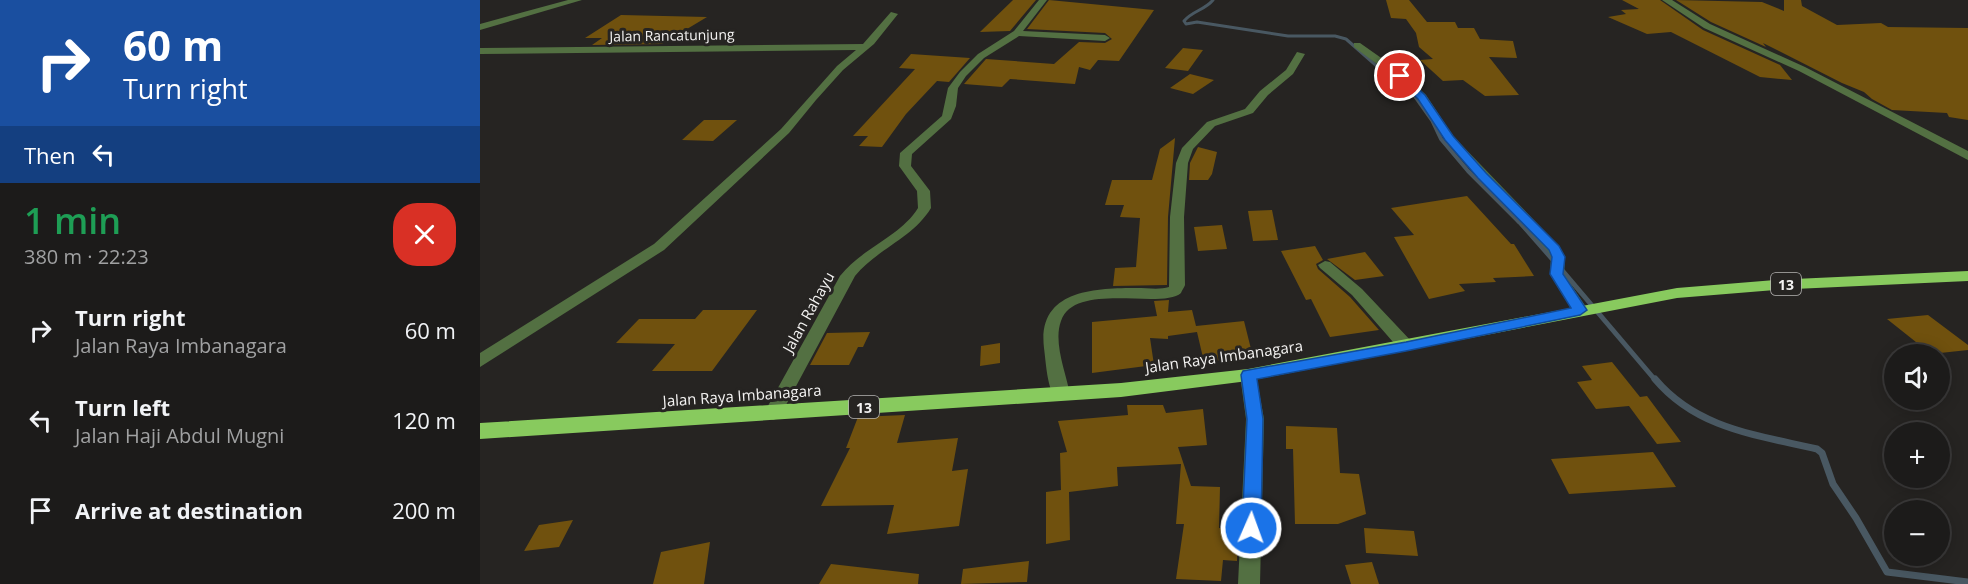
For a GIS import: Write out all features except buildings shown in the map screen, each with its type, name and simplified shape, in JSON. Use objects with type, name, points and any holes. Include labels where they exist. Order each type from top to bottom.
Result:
[{"type":"highway","name":"Jalan Raya Imbanagara","points":[[480,431],[1121,390],[1248,375],[1677,293],[1775,285],[1968,276]]},
{"type":"street","points":[[480,27],[533,10],[578,0]]},
{"type":"street","name":"Jalan Rahayu","points":[[773,413],[845,279],[858,263],[910,226],[923,212],[927,202],[925,195],[905,166],[906,153],[947,117],[953,88],[963,74],[981,56],[1017,33],[1043,0]]},
{"type":"street","points":[[1666,0],[1707,26],[1802,69],[1968,156]]},
{"type":"street","points":[[480,361],[659,247],[784,130],[840,68],[865,47],[894,14]]},
{"type":"street","points":[[1017,33],[1105,38]]},
{"type":"street","points":[[1357,45],[1400,76],[1422,97],[1449,138],[1554,249],[1557,264],[1582,310]]},
{"type":"street","name":"Jalan Rancatunjung","points":[[480,51],[865,47]]},
{"type":"street","points":[[1061,394],[1052,342],[1053,322],[1060,307],[1070,301],[1091,296],[1168,293],[1175,290],[1178,285],[1177,217],[1182,163],[1188,147],[1211,124],[1249,111],[1264,93],[1290,72],[1300,54]]},
{"type":"street","points":[[1325,265],[1358,292],[1406,346]]},
{"type":"street","points":[[1248,375],[1255,419],[1249,584]]},
{"type":"waterway","points":[[1213,0],[1187,18],[1184,21],[1186,24],[1197,22],[1288,36],[1335,36],[1346,39],[1379,68],[1395,77]]},
{"type":"waterway","points":[[1413,94],[1416,98]]},
{"type":"waterway","points":[[1415,96],[1432,120],[1441,139],[1468,171],[1519,222]]},
{"type":"waterway","points":[[1518,220],[1555,262]]},
{"type":"waterway","points":[[1561,269],[1656,381]]},
{"type":"waterway","points":[[1655,379],[1672,396],[1690,409],[1729,428],[1817,449],[1822,453],[1833,484],[1856,518],[1887,572],[1968,582]]},
{"type":"route","points":[[1251,528],[1255,419],[1248,375],[1406,346],[1580,310],[1558,278],[1556,271],[1558,257],[1554,249],[1449,138],[1422,97],[1400,76]]}]
